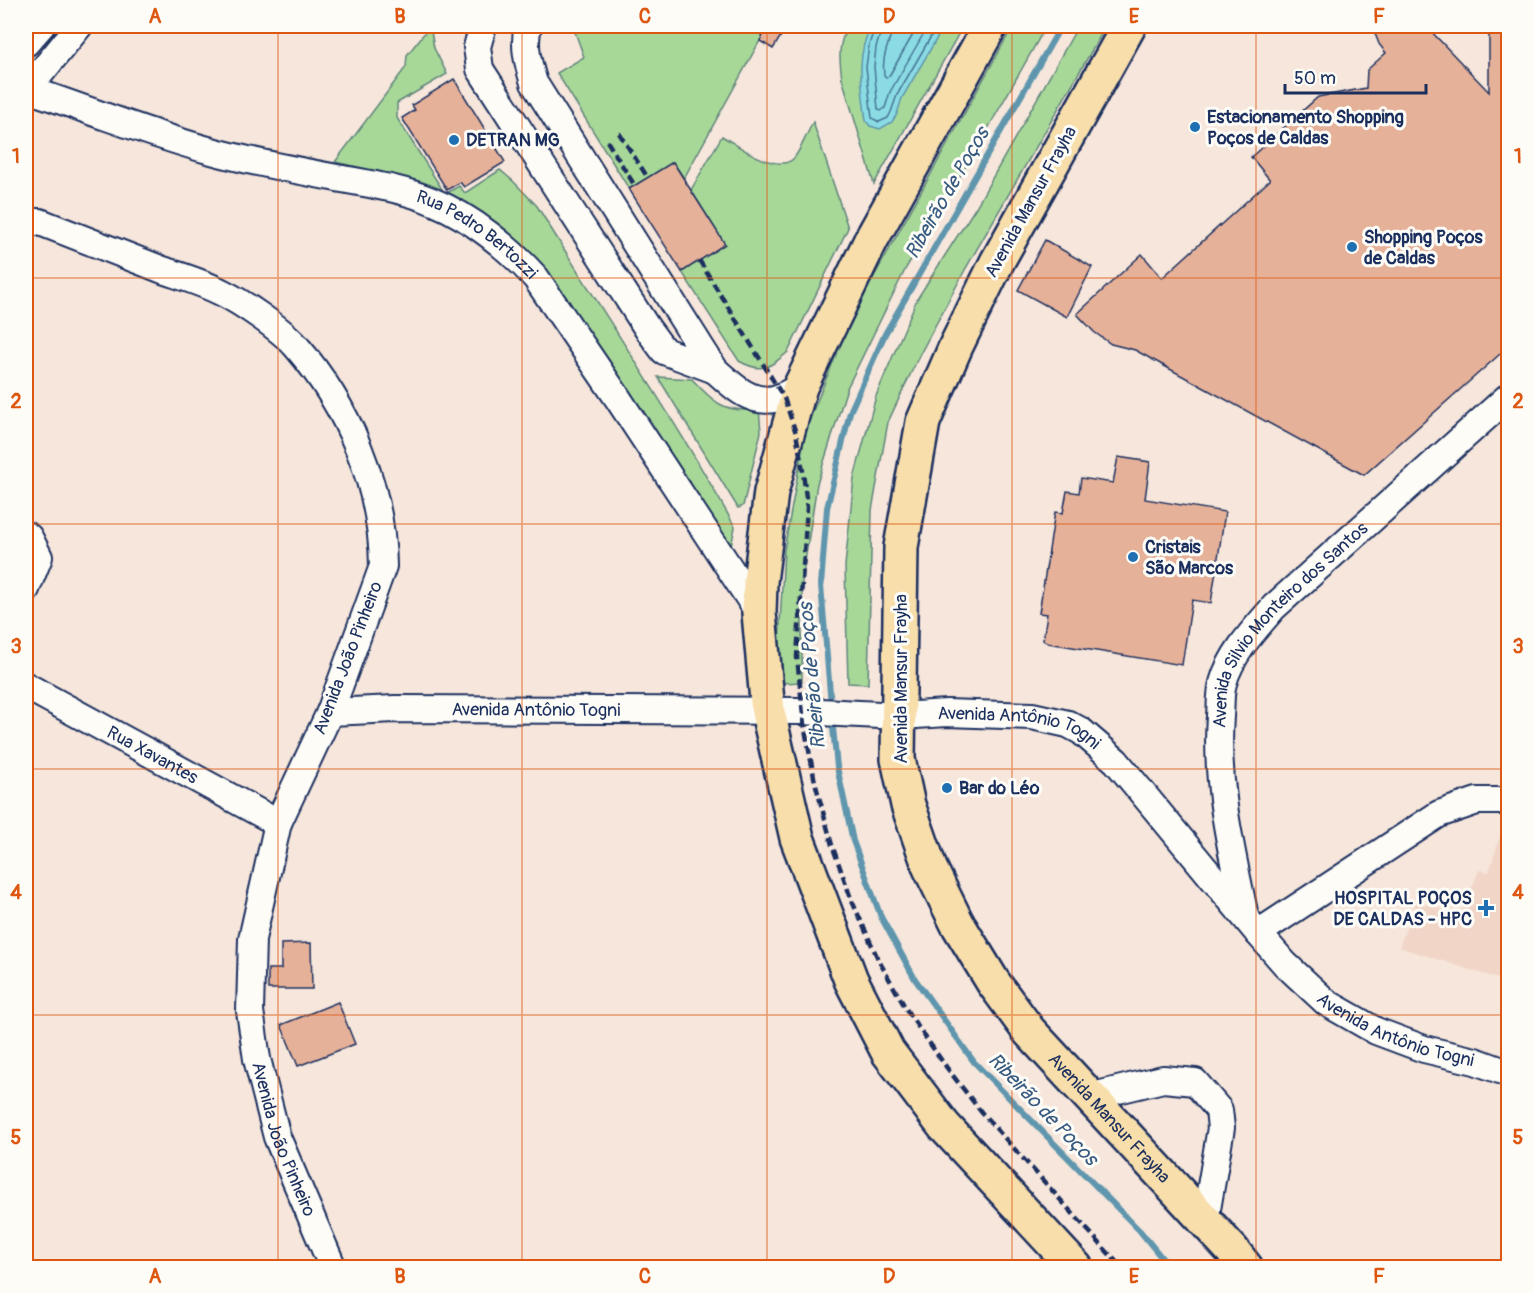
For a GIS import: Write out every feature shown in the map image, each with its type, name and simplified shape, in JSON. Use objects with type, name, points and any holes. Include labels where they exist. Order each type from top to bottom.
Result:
[{"type":"main road","points":[[990,26],[871,240],[800,387],[771,492],[761,571],[759,613],[768,711],[801,849],[851,980],[888,1052],[944,1126],[1071,1266]]},
{"type":"main road","name":"Avenida Mansur Frayha","points":[[1129,26],[997,262],[956,346],[923,422],[901,548],[898,759],[908,805],[930,868],[957,924],[993,982],[1029,1031],[1246,1268]]},
{"type":"street","points":[[26,43],[41,26]]},
{"type":"street","points":[[26,90],[79,26]]},
{"type":"street","points":[[483,26],[477,47],[480,69],[647,328],[664,351],[715,370]]},
{"type":"street","points":[[528,26],[525,37],[527,61],[534,82],[715,370],[739,391],[753,397],[774,399],[800,387]]},
{"type":"street","name":"Rua Pedro Bertozzi","points":[[26,90],[206,150],[418,196],[436,203],[487,234],[536,278],[759,613]]},
{"type":"street","name":"Avenida João Pinheiro","points":[[30,216],[223,293],[259,316],[295,345],[331,395],[360,451],[377,504],[383,541],[383,566],[334,701],[278,823],[252,939],[250,1011],[257,1059],[277,1137],[333,1268]]},
{"type":"street","name":"Avenida Silvio Monteiro dos Santos","points":[[1251,925],[1228,834],[1220,780],[1218,738],[1223,684],[1235,657],[1250,634],[1274,607],[1509,397]]},
{"type":"street","points":[[26,589],[39,557],[27,536]]},
{"type":"street","name":"Rua Xavantes","points":[[26,686],[278,823]]},
{"type":"street","name":"Avenida Antônio Togni","points":[[334,701],[395,709],[800,711],[900,716],[947,713],[1032,716],[1068,724],[1081,730],[1116,761],[1285,964],[1327,1003],[1376,1031],[1424,1048],[1475,1060],[1509,1073]]},
{"type":"street","points":[[1251,925],[1440,814],[1477,801],[1509,801]]},
{"type":"street","points":[[1089,1097],[1163,1079],[1195,1082],[1219,1110],[1221,1128],[1205,1221]]},
{"type":"shaded area","name":"HOSPITAL POÇOS DE CALDAS - HPC","points":[[1502,830],[1508,833],[1508,982],[1399,947],[1416,902],[1461,914],[1479,870],[1489,872]]},
{"type":"green space","points":[[430,26],[434,48],[447,74],[397,103],[397,118],[445,194],[459,186],[465,193],[500,170],[537,206],[663,405],[735,527],[730,551],[530,267],[441,196],[358,167],[335,162],[406,67],[407,55]]},
{"type":"green space","points":[[580,26],[768,26],[684,178],[673,162],[629,189],[557,73],[584,57],[574,29]]},
{"type":"green space","points":[[848,26],[963,26],[874,184],[842,78],[840,51],[842,38]]},
{"type":"green space","points":[[1013,26],[1046,26],[906,268],[847,388],[817,484],[802,581],[802,682],[782,683],[778,662],[784,550],[806,428],[851,318]]},
{"type":"green space","points":[[1078,26],[1106,26],[966,268],[919,356],[888,422],[872,510],[868,684],[848,683],[845,566],[854,478],[876,396],[917,299],[976,207]]},
{"type":"green space","points":[[813,122],[848,228],[788,352],[771,365],[754,367],[739,361],[682,272],[725,244],[691,190],[722,136],[767,161],[786,163],[796,156]]},
{"type":"green space","points":[[658,377],[692,379],[713,400],[728,408],[759,409],[761,432],[743,506],[738,508]]},
{"type":"water","points":[[871,26],[944,26],[902,98],[897,114],[892,122],[880,129],[870,126],[866,121],[862,85],[861,61]]},
{"type":"building","points":[[768,26],[787,26],[773,49],[760,41]]},
{"type":"building","name":"Shopping Poços de Caldas","points":[[1372,26],[1426,26],[1489,92],[1489,26],[1509,26],[1509,346],[1364,475],[1135,350],[1111,344],[1094,332],[1077,314],[1142,254],[1162,278],[1270,180],[1251,157],[1318,97],[1366,88],[1367,70],[1386,53],[1379,44]]},
{"type":"building","name":"DETRAN MG","points":[[454,79],[505,162],[464,187],[460,182],[447,190],[402,118],[415,110],[412,105]]},
{"type":"building","points":[[673,162],[725,244],[682,272],[629,189]]},
{"type":"building","points":[[1045,240],[1092,267],[1067,317],[1018,290]]},
{"type":"building","name":"Cristais São Marcos","points":[[1118,457],[1150,462],[1145,499],[1225,512],[1211,603],[1192,600],[1182,665],[1048,643],[1043,640],[1047,614],[1039,613],[1055,512],[1063,513],[1067,491],[1079,493],[1081,478],[1113,483]]},
{"type":"building","points":[[311,943],[312,989],[268,989],[268,969],[281,969],[281,944]]},
{"type":"building","points":[[338,1002],[355,1044],[298,1066],[281,1025]]},
{"type":"waterway","name":"Ribeirão de Poços","points":[[831,705],[821,585],[827,508],[850,412],[885,334],[1061,26]]},
{"type":"waterway","name":"Ribeirão de Poços","points":[[832,718],[837,767],[853,841],[881,917],[915,979],[974,1062],[1140,1231],[1170,1268]]},
{"type":"railway","points":[[619,133],[648,178]]},
{"type":"railway","points":[[607,141],[635,186]]},
{"type":"railway","points":[[699,260],[784,398],[796,433],[807,507],[797,657],[804,724],[815,782],[832,845],[852,901],[879,961],[909,1014],[947,1068],[982,1113],[1122,1268]]},
{"type":"place","name":"Estacionamento Shopping Poços de Caldas","points":[[1195,127]]},
{"type":"place","name":"DETRAN MG","points":[[454,140]]},
{"type":"place","name":"Shopping Poços de Caldas","points":[[1352,247]]},
{"type":"place","name":"Cristais São Marcos","points":[[1133,557]]},
{"type":"place","name":"Bar do Léo","points":[[947,788]]},
{"type":"place","name":"HOSPITAL POÇOS DE CALDAS - HPC","points":[[1486,908]]}]
